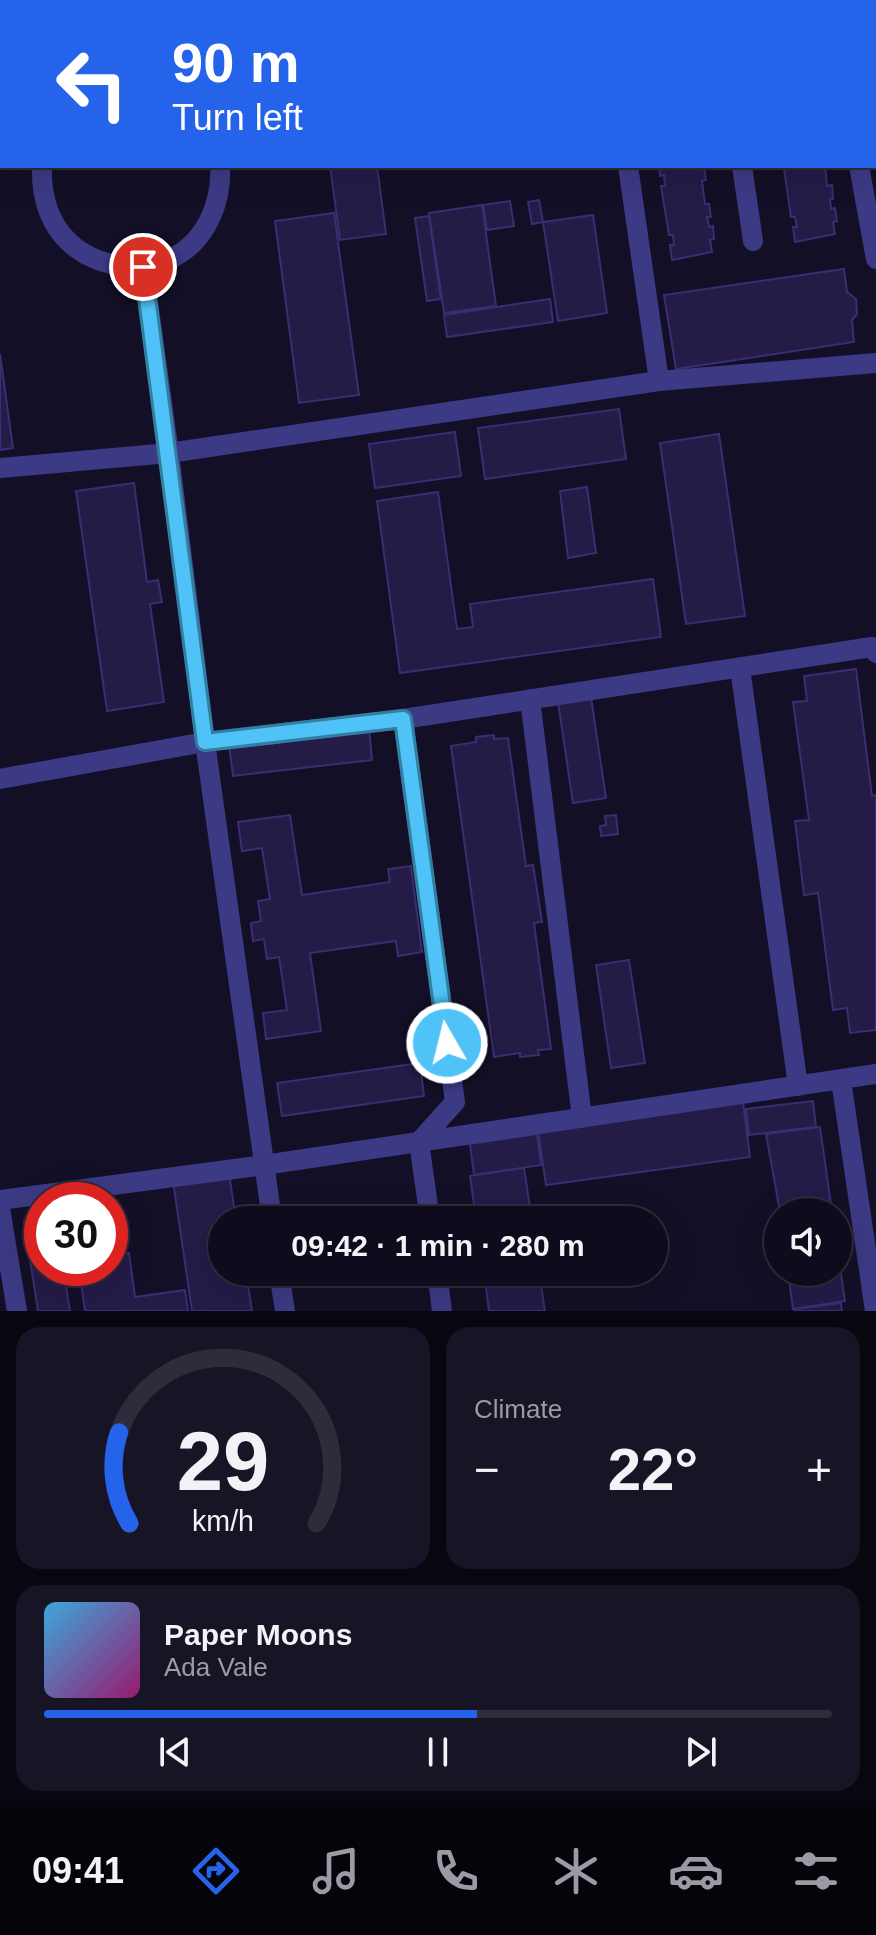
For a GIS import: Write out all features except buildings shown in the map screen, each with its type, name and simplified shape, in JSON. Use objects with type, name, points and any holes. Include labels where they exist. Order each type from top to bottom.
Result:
[{"type":"street","points":[[42,168],[41,187],[48,212],[60,233],[72,246],[103,263],[123,267],[143,267],[173,257],[188,247],[209,222],[219,195],[220,168]]},
{"type":"street","points":[[628,168],[659,381]]},
{"type":"street","points":[[742,168],[753,241]]},
{"type":"street","points":[[859,168],[876,259]]},
{"type":"street","points":[[143,267],[270,1206]]},
{"type":"street","points":[[0,468],[169,453],[659,381],[876,363]]},
{"type":"street","points":[[0,779],[205,742],[403,719],[872,647],[876,653]]},
{"type":"street","points":[[740,668],[798,1086]]},
{"type":"street","points":[[530,699],[582,1118]]},
{"type":"street","points":[[403,719],[455,1102],[419,1142]]},
{"type":"street","points":[[0,1200],[264,1165],[876,1074]]},
{"type":"street","points":[[841,1080],[875,1311]]},
{"type":"street","points":[[419,1142],[428,1206]]},
{"type":"street","points":[[0,1208],[17,1311]]},
{"type":"street","points":[[281,1286],[285,1311]]},
{"type":"street","points":[[439,1286],[442,1311]]},
{"type":"route","points":[[143,267],[205,742],[403,719],[447,1043]]}]
